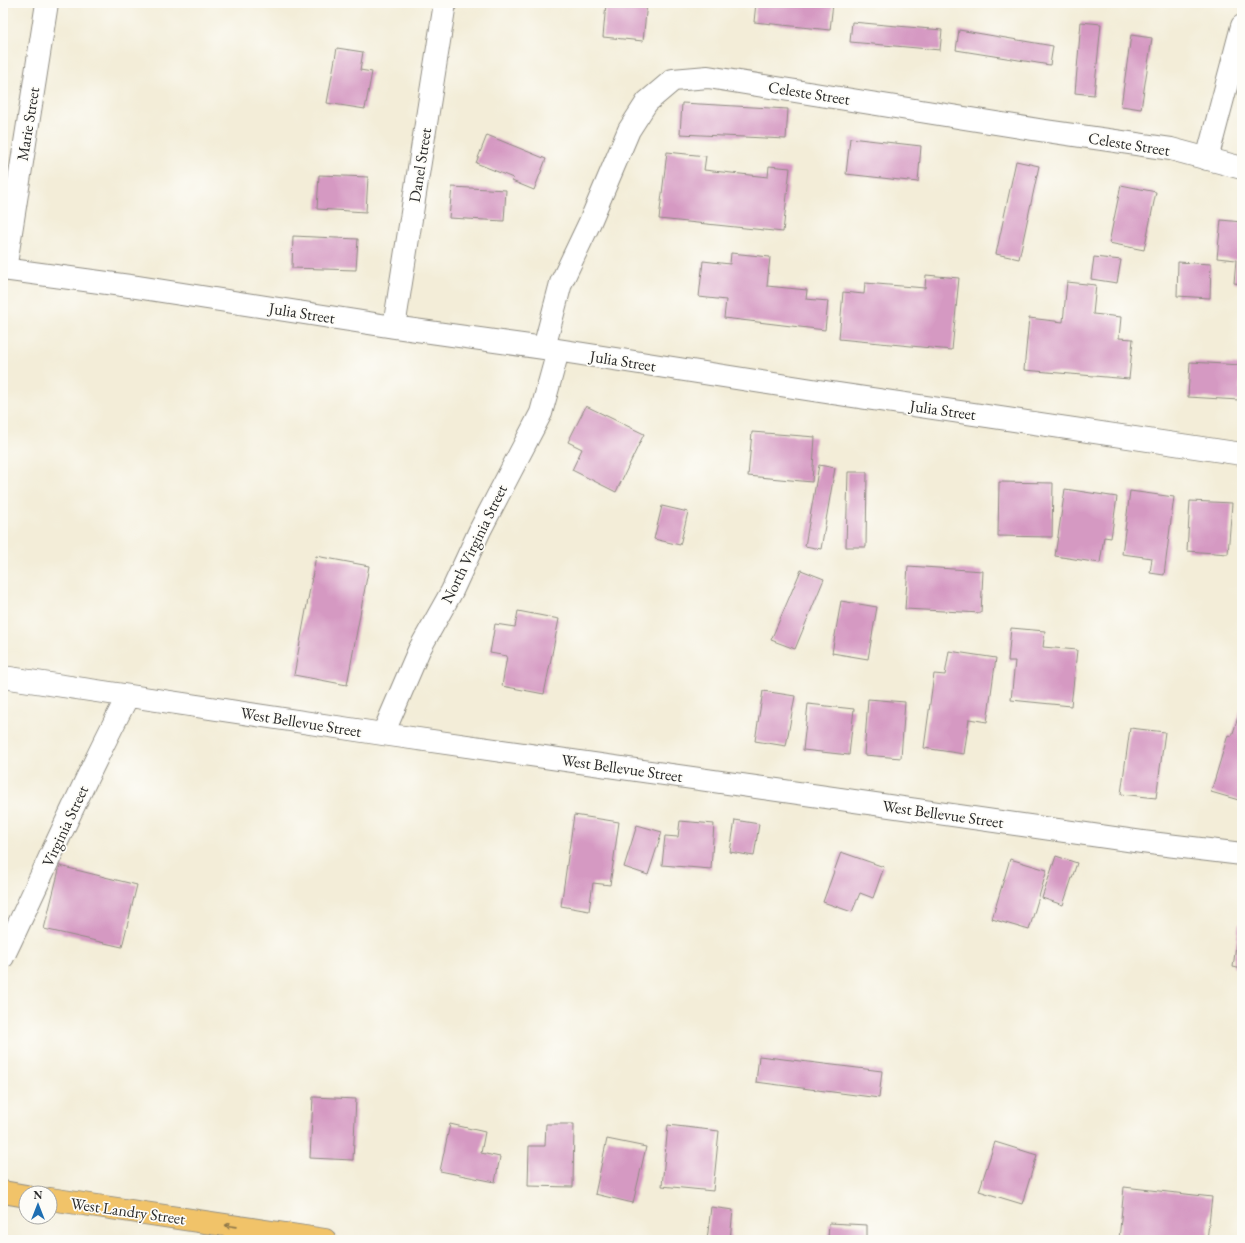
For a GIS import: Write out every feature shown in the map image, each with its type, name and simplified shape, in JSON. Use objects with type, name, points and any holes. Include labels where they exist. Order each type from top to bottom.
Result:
[{"type":"highway","points":[[3,1192],[18,1195]]},
{"type":"highway","name":"West Landry Street","points":[[58,1200],[325,1240]]},
{"type":"street","name":"Marie Street","points":[[4,269],[47,3]]},
{"type":"street","name":"Danel Street","points":[[394,327],[445,3]]},
{"type":"street","points":[[1207,159],[1242,26]]},
{"type":"street","name":"Celeste Street","points":[[551,350],[561,283],[590,222],[629,130],[647,102],[673,80],[708,77],[1039,130],[1172,149],[1242,168]]},
{"type":"street","name":"Julia Street","points":[[4,269],[137,287],[1242,454]]},
{"type":"street","name":"North Virginia Street","points":[[383,734],[419,650],[452,591],[480,530],[541,413],[551,350]]},
{"type":"street","name":"West Bellevue Street","points":[[3,678],[1118,839],[1242,854]]},
{"type":"street","name":"Virginia Street","points":[[3,957],[101,747],[128,696]]},
{"type":"building","points":[[606,3],[647,3],[643,41],[603,37]]},
{"type":"building","points":[[756,3],[833,3],[830,30],[754,22]]},
{"type":"building","points":[[852,22],[942,30],[940,50],[850,42]]},
{"type":"building","points":[[1081,22],[1101,24],[1094,95],[1075,93]]},
{"type":"building","points":[[959,30],[1053,46],[1050,65],[956,50]]},
{"type":"building","points":[[1131,35],[1152,38],[1141,109],[1121,106]]},
{"type":"building","points":[[337,48],[363,52],[360,70],[372,72],[365,109],[327,103]]},
{"type":"building","points":[[682,103],[788,109],[786,139],[680,134]]},
{"type":"building","points":[[487,135],[546,159],[534,190],[512,181],[513,178],[476,163]]},
{"type":"building","points":[[850,138],[921,146],[918,182],[846,174]]},
{"type":"building","points":[[667,152],[706,156],[704,170],[768,177],[769,166],[790,168],[783,232],[659,219]]},
{"type":"building","points":[[1016,161],[1039,166],[1019,259],[996,254]]},
{"type":"building","points":[[319,175],[368,177],[366,212],[317,209]]},
{"type":"building","points":[[1121,185],[1156,192],[1144,250],[1109,243]]},
{"type":"building","points":[[452,187],[506,190],[504,221],[449,218]]},
{"type":"building","points":[[1221,220],[1242,222],[1242,284],[1234,283],[1236,260],[1217,258]]},
{"type":"building","points":[[293,236],[358,239],[356,270],[292,268]]},
{"type":"building","points":[[731,253],[770,257],[767,286],[807,290],[806,299],[828,301],[825,330],[724,318],[726,300],[699,297],[703,261],[730,264]]},
{"type":"building","points":[[1094,257],[1121,260],[1117,283],[1091,279]]},
{"type":"building","points":[[1178,262],[1211,264],[1210,298],[1177,296]]},
{"type":"building","points":[[926,275],[959,278],[952,350],[839,339],[843,292],[864,294],[865,283],[925,288]]},
{"type":"building","points":[[1067,282],[1096,285],[1093,314],[1121,317],[1119,338],[1133,339],[1129,379],[1024,370],[1029,318],[1063,322]]},
{"type":"building","points":[[1190,362],[1241,365],[1239,400],[1188,397]]},
{"type":"building","points":[[586,406],[644,434],[616,492],[572,470],[582,449],[568,442]]},
{"type":"building","points":[[752,432],[815,437],[812,482],[748,476]]},
{"type":"building","points":[[819,465],[835,468],[821,549],[805,546]]},
{"type":"building","points":[[848,472],[867,472],[866,547],[846,547]]},
{"type":"building","points":[[999,482],[1053,483],[1052,537],[998,536]]},
{"type":"building","points":[[1065,489],[1117,497],[1111,538],[1104,537],[1100,563],[1055,556]]},
{"type":"building","points":[[1130,491],[1174,497],[1164,575],[1150,573],[1152,558],[1122,554]]},
{"type":"building","points":[[1190,501],[1232,503],[1228,554],[1187,551]]},
{"type":"building","points":[[662,506],[688,512],[680,545],[654,539]]},
{"type":"building","points":[[316,556],[369,566],[347,685],[294,675]]},
{"type":"building","points":[[908,566],[983,571],[981,613],[905,609]]},
{"type":"building","points":[[801,570],[824,579],[795,649],[771,640]]},
{"type":"building","points":[[841,601],[877,607],[868,659],[832,653]]},
{"type":"building","points":[[518,611],[559,619],[544,694],[502,686],[507,656],[490,653],[495,624],[515,627]]},
{"type":"building","points":[[1011,628],[1045,631],[1043,647],[1077,650],[1071,706],[1011,700],[1015,661],[1008,661]]},
{"type":"building","points":[[949,651],[996,658],[987,722],[969,719],[964,754],[924,748],[934,674],[945,675]]},
{"type":"building","points":[[763,691],[795,696],[786,746],[755,741]]},
{"type":"building","points":[[868,699],[905,702],[901,758],[864,755]]},
{"type":"building","points":[[808,704],[854,709],[849,755],[803,750]]},
{"type":"building","points":[[1242,705],[1242,801],[1211,792],[1228,735],[1232,736]]},
{"type":"building","points":[[1130,728],[1165,732],[1156,798],[1121,794]]},
{"type":"building","points":[[574,815],[619,822],[610,885],[593,883],[589,911],[561,906]]},
{"type":"building","points":[[735,820],[759,824],[754,856],[730,852]]},
{"type":"building","points":[[680,821],[714,824],[711,869],[662,865],[665,836],[678,837]]},
{"type":"building","points":[[637,825],[662,832],[648,875],[624,867]]},
{"type":"building","points":[[841,852],[884,867],[873,898],[860,893],[852,912],[823,902]]},
{"type":"building","points":[[1056,856],[1077,863],[1063,905],[1042,898]]},
{"type":"building","points":[[1010,859],[1047,870],[1029,930],[992,919]]},
{"type":"building","points":[[60,866],[137,885],[122,947],[44,929]]},
{"type":"building","points":[[1239,924],[1242,924],[1242,969],[1233,967]]},
{"type":"building","points":[[759,1056],[882,1071],[879,1098],[756,1082]]},
{"type":"building","points":[[313,1097],[356,1099],[353,1160],[310,1158]]},
{"type":"building","points":[[450,1124],[485,1132],[481,1153],[500,1157],[495,1182],[440,1171]]},
{"type":"building","points":[[546,1124],[574,1124],[573,1187],[528,1186],[529,1146],[545,1146]]},
{"type":"building","points":[[668,1125],[719,1131],[713,1191],[662,1186]]},
{"type":"building","points":[[607,1139],[646,1147],[633,1203],[595,1194]]},
{"type":"building","points":[[995,1142],[1037,1155],[1022,1204],[979,1191]]},
{"type":"building","points":[[1124,1187],[1212,1197],[1207,1240],[1119,1240]]},
{"type":"building","points":[[711,1207],[733,1210],[730,1240],[707,1240]]},
{"type":"building","points":[[829,1223],[867,1225],[867,1240],[828,1240]]}]
